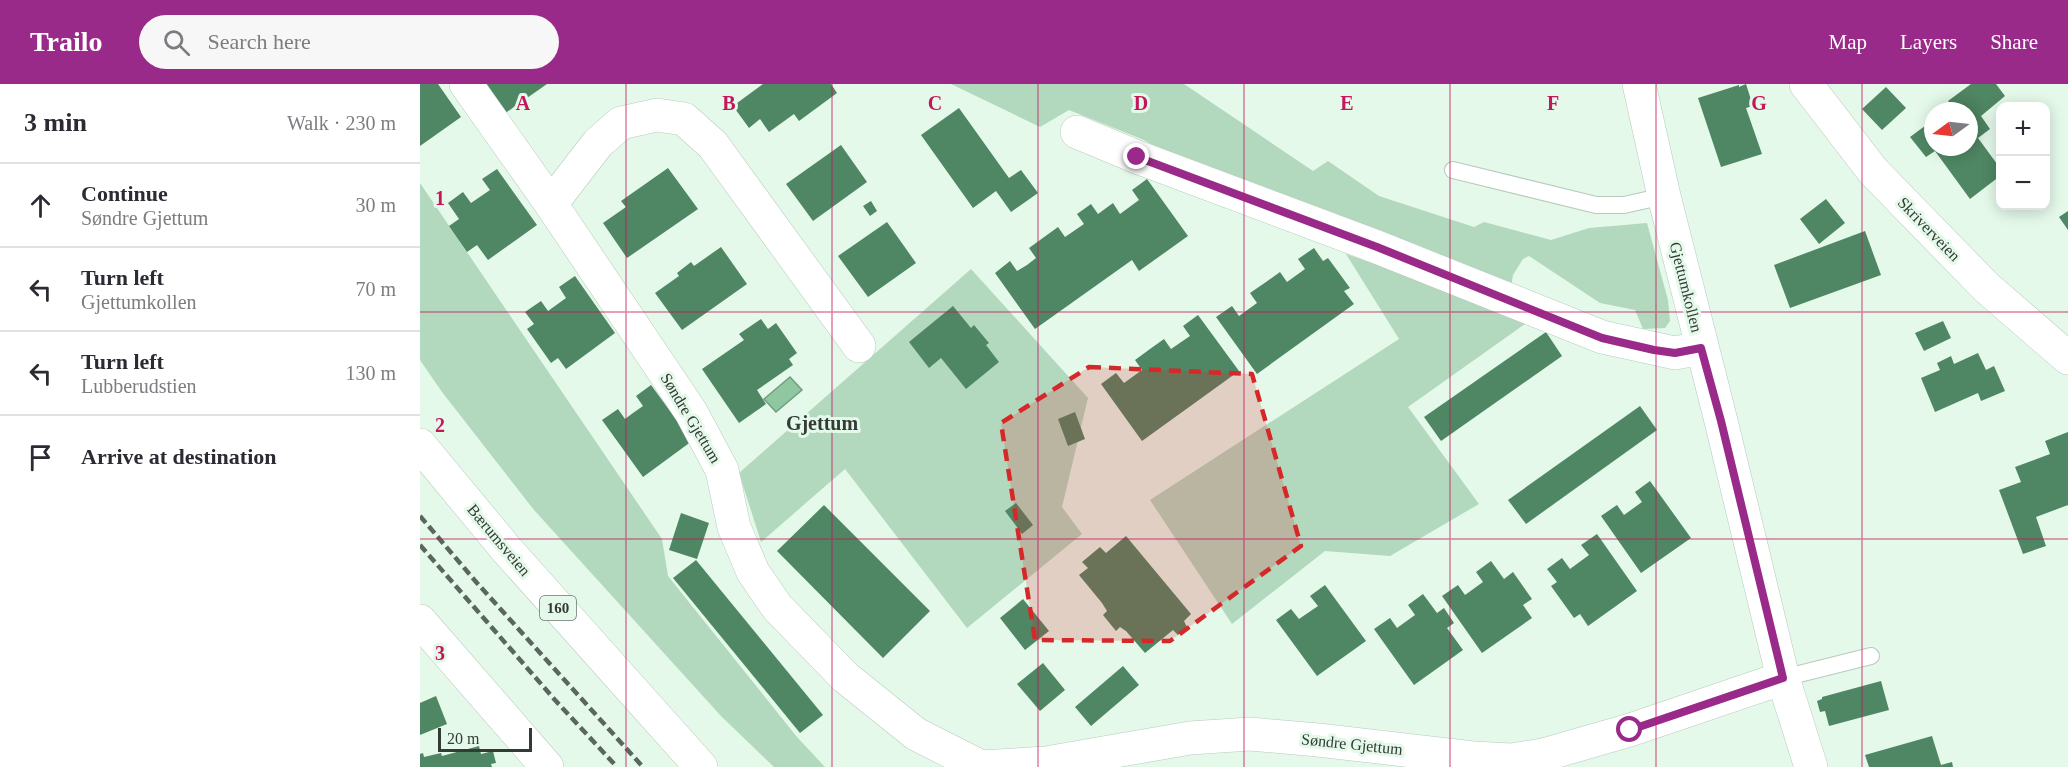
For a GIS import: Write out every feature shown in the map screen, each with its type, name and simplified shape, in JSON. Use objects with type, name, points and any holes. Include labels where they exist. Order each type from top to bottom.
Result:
[{"type":"street","name":"Søndre Gjettum","points":[[466,84],[551,204],[691,412],[722,470],[734,528],[753,572],[777,607],[845,677],[916,734],[982,767],[1046,763],[1190,738],[1250,734],[1473,758],[1511,760],[1543,755],[1575,756],[1630,730],[1783,678]]},
{"type":"street","name":"Gjettumkollen","points":[[1639,84],[1664,196],[1783,678],[1811,767]]},
{"type":"street","name":"Skriverveien","points":[[1806,84],[1873,171],[1986,287],[2068,358]]},
{"type":"street","points":[[551,204],[598,143],[621,123],[657,115],[684,119],[713,145],[859,346]]},
{"type":"street","points":[[1077,132],[1148,162],[1377,247],[1602,338],[1675,353],[1701,348]]},
{"type":"street","name":"Bærumsveien","points":[[420,445],[507,550],[701,767]]},
{"type":"street","points":[[420,621],[546,767]]},
{"type":"lane","points":[[1453,170],[1596,205],[1624,205],[1664,196]]},
{"type":"lane","points":[[1783,678],[1871,656]]},
{"type":"highlighted area","points":[[1089,367],[1252,374],[1301,546],[1170,641],[1035,640],[1001,423]]},
{"type":"shaded area","points":[[951,84],[1184,84],[1313,171],[1328,161],[1379,196],[1474,227],[1484,222],[1551,240],[1589,228],[1647,223],[1668,300],[1670,321],[1665,328],[1643,329],[1635,310],[1600,303],[1529,256],[1523,259],[1513,275],[1511,287],[1186,164],[1144,140],[1069,110],[1040,127]]},
{"type":"shaded area","points":[[420,183],[662,539],[668,576],[797,737],[825,767],[774,767],[721,716],[534,510],[442,392],[420,360]]},
{"type":"shaded area","points":[[1346,254],[1532,319],[1408,407],[1479,504],[1390,556],[1325,551],[1232,624],[1150,500],[1399,339]]},
{"type":"shaded area","points":[[971,269],[1088,398],[1062,507],[1082,534],[967,628],[845,469],[761,542],[739,473]]},
{"type":"shaded area","points":[[790,377],[802,390],[776,412],[764,399]]},
{"type":"building","points":[[420,84],[438,84],[461,117],[420,146]]},
{"type":"building","points":[[483,84],[547,84],[504,114]]},
{"type":"building","points":[[763,84],[831,84],[837,93],[799,121],[794,114],[769,132],[760,119],[749,128],[733,106]]},
{"type":"building","points":[[1746,84],[1753,106],[1746,108],[1762,154],[1721,167],[1698,98]]},
{"type":"building","points":[[1971,84],[1996,84],[2005,96],[1981,116],[1990,129],[1978,138],[1978,102],[1948,101]]},
{"type":"building","points":[[1886,87],[1906,108],[1882,130],[1862,109]]},
{"type":"building","points":[[959,108],[1009,178],[1021,170],[1038,193],[1011,212],[996,191],[973,208],[921,135]]},
{"type":"building","points":[[1924,127],[1924,154],[1910,137]]},
{"type":"building","points":[[1978,138],[1996,163],[1996,179],[1970,199],[1939,156],[1978,156]]},
{"type":"building","points":[[841,145],[867,182],[813,221],[786,184]]},
{"type":"building","points":[[668,168],[698,209],[627,258],[603,223],[626,207],[621,201]]},
{"type":"building","points":[[497,169],[537,225],[488,260],[477,245],[467,252],[449,226],[459,219],[448,203],[463,192],[471,203],[490,190],[482,179]]},
{"type":"building","points":[[1147,179],[1188,236],[1139,271],[1132,260],[1035,329],[995,273],[1010,261],[1017,271],[1027,265],[1036,258],[1029,248],[1058,227],[1065,237],[1084,224],[1077,214],[1091,204],[1098,214],[1113,203],[1120,214],[1139,200],[1132,190]]},
{"type":"building","points":[[1826,199],[1845,223],[1819,244],[1800,219]]},
{"type":"building","points":[[871,201],[877,211],[870,216],[863,206]]},
{"type":"building","points":[[2068,211],[2068,230],[2059,217]]},
{"type":"building","points":[[887,222],[916,263],[868,297],[838,256]]},
{"type":"building","points":[[1865,231],[1881,275],[1790,308],[1774,265]]},
{"type":"building","points":[[721,247],[747,284],[682,330],[655,293],[679,276],[677,273],[691,262],[694,266]]},
{"type":"building","points":[[1314,248],[1323,261],[1328,258],[1350,288],[1344,291],[1354,304],[1257,374],[1216,317],[1232,306],[1239,316],[1257,303],[1250,293],[1280,272],[1287,282],[1305,269],[1298,259]]},
{"type":"building","points":[[575,276],[615,333],[566,369],[558,358],[551,363],[527,329],[534,324],[525,312],[541,301],[548,311],[566,298],[559,287]]},
{"type":"building","points":[[953,306],[971,328],[974,325],[989,343],[986,345],[999,362],[966,389],[941,358],[929,368],[909,342]]},
{"type":"building","points":[[1198,315],[1239,371],[1142,441],[1101,384],[1116,373],[1124,383],[1142,370],[1135,360],[1164,339],[1171,349],[1190,336],[1183,326]]},
{"type":"building","points":[[761,319],[768,329],[776,323],[797,353],[789,359],[793,365],[757,390],[766,404],[739,423],[702,369],[744,340],[739,334]]},
{"type":"building","points":[[1943,321],[1951,338],[1924,351],[1915,333]]},
{"type":"building","points":[[1546,332],[1562,356],[1441,441],[1424,417]]},
{"type":"building","points":[[1978,353],[1986,370],[1994,366],[2005,391],[1981,401],[1978,393],[1935,412],[1921,378],[1940,370],[1937,363],[1951,356],[1954,364]]},
{"type":"building","points":[[651,385],[692,441],[643,477],[602,420],[618,409],[625,419],[643,406],[636,396]]},
{"type":"building","points":[[1640,406],[1657,430],[1526,524],[1508,500]]},
{"type":"building","points":[[1075,412],[1085,439],[1068,446],[1058,419]]},
{"type":"building","points":[[2068,432],[2068,505],[2036,517],[2046,546],[2023,554],[1999,490],[2021,482],[2015,467],[2050,454],[2045,441]]},
{"type":"building","points":[[1650,481],[1691,538],[1641,573],[1601,516],[1617,505],[1624,515],[1642,502],[1635,492]]},
{"type":"building","points":[[1016,503],[1033,525],[1022,534],[1005,511]]},
{"type":"building","points":[[824,505],[930,611],[883,658],[777,551]]},
{"type":"building","points":[[681,513],[709,523],[697,559],[669,550]]},
{"type":"building","points":[[1597,534],[1637,591],[1588,626],[1580,614],[1574,618],[1551,586],[1557,582],[1547,569],[1562,558],[1570,569],[1589,555],[1581,545]]},
{"type":"building","points":[[1126,536],[1191,614],[1184,621],[1187,627],[1178,635],[1173,630],[1145,653],[1126,631],[1120,627],[1116,631],[1103,615],[1107,611],[1102,603],[1079,575],[1088,568],[1082,562],[1100,547],[1106,553]]},
{"type":"building","points":[[696,560],[823,715],[800,733],[673,578]]},
{"type":"building","points":[[1491,561],[1504,579],[1513,572],[1532,599],[1523,605],[1532,618],[1482,653],[1442,596],[1458,585],[1465,595],[1483,582],[1476,572]]},
{"type":"building","points":[[1325,585],[1366,641],[1317,676],[1276,620],[1291,609],[1299,619],[1318,606],[1310,596]]},
{"type":"building","points":[[1423,594],[1437,613],[1444,608],[1454,623],[1447,628],[1463,650],[1414,685],[1374,629],[1390,618],[1397,628],[1415,615],[1408,605]]},
{"type":"building","points":[[1023,599],[1049,631],[1025,650],[1000,618]]},
{"type":"building","points":[[1043,663],[1065,690],[1040,711],[1017,684]]},
{"type":"building","points":[[1123,666],[1139,685],[1091,726],[1075,707]]},
{"type":"building","points":[[1881,681],[1889,710],[1829,726],[1825,711],[1820,712],[1817,701],[1822,697]]},
{"type":"building","points":[[436,696],[447,724],[420,735],[420,703]]},
{"type":"building","points":[[1932,736],[1941,765],[1952,762],[1953,767],[1869,767],[1865,755]]},
{"type":"building","points":[[479,746],[481,754],[493,751],[496,763],[491,764],[492,767],[420,767],[420,754],[423,753],[424,757],[441,753],[442,756]]},
{"type":"railway","points":[[420,516],[477,583],[643,767]]},
{"type":"railway","points":[[420,545],[555,700],[617,767]]},
{"type":"district","name":"Gjettum","points":[[822,423]]},
{"type":"route","points":[[1137,157],[1377,247],[1602,338],[1675,353],[1701,348],[1721,421],[1783,678],[1630,730]]}]
